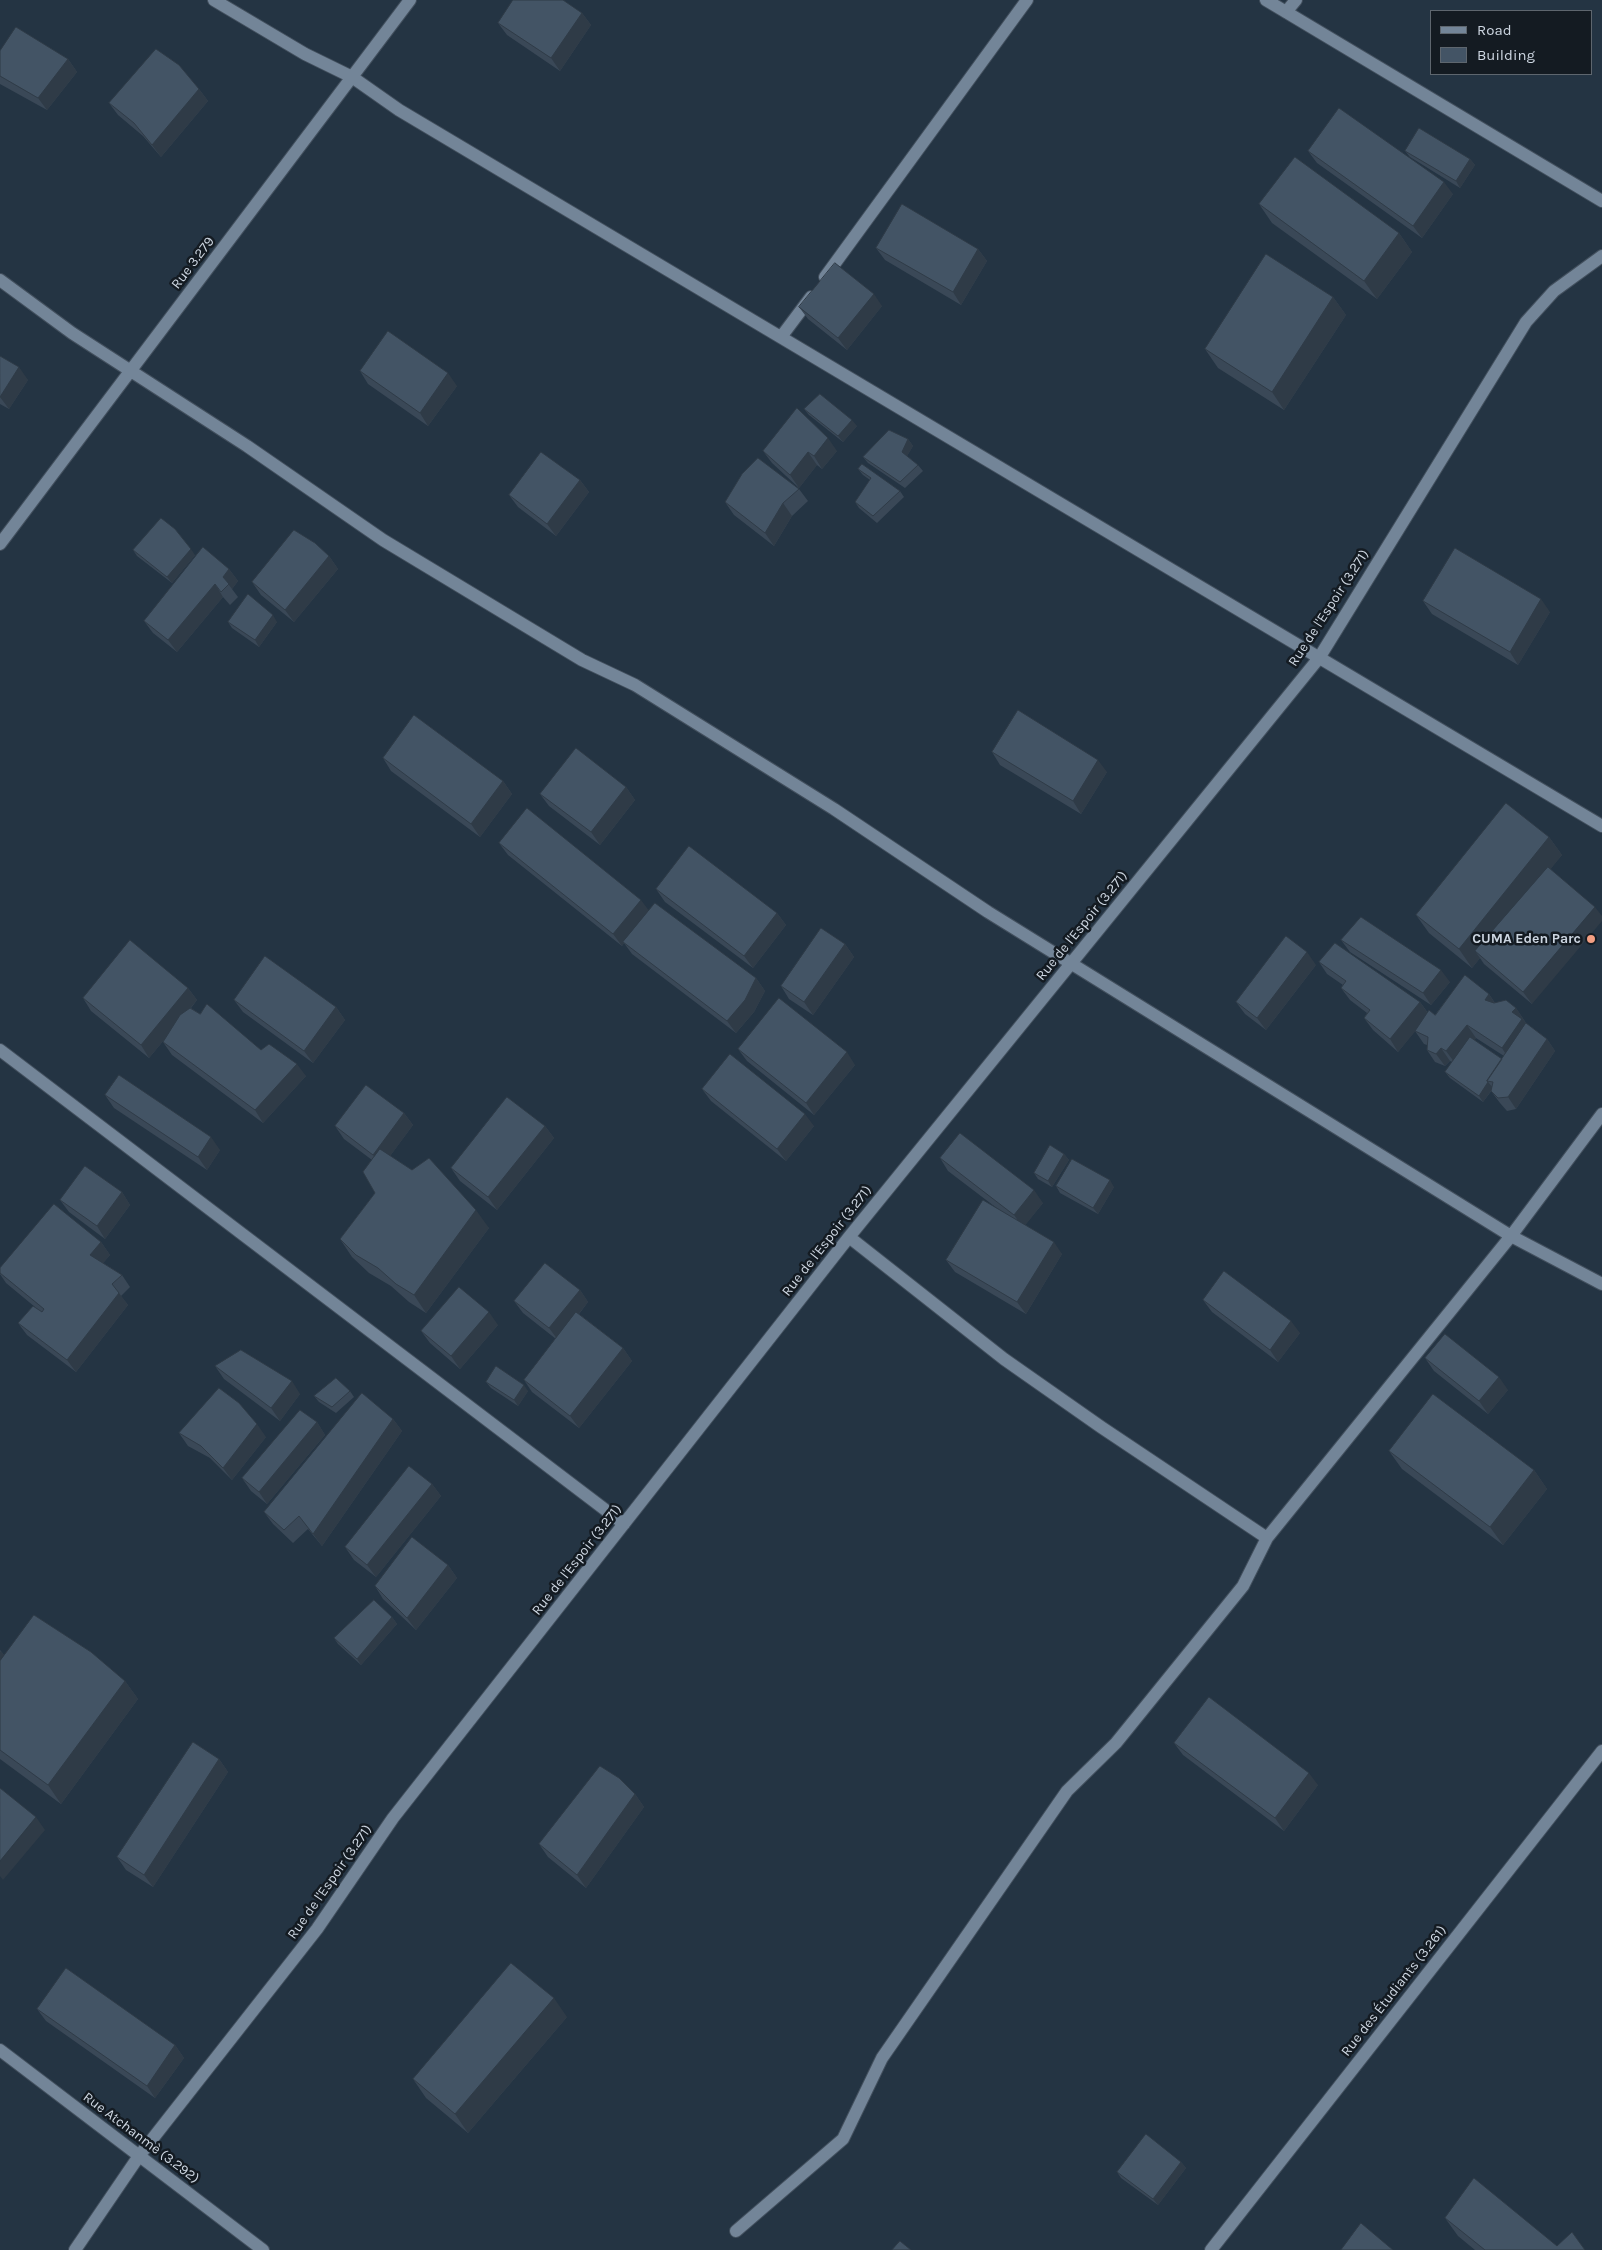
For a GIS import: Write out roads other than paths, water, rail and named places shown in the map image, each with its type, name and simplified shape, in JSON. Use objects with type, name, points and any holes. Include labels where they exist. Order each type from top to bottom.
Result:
[{"type":"street","points":[[214,0],[305,54],[352,77],[399,110],[1602,826]]},
{"type":"street","name":"Rue 3.279","points":[[0,544],[410,0]]},
{"type":"street","points":[[781,337],[1027,0]]},
{"type":"street","points":[[1266,0],[1602,201]]},
{"type":"street","points":[[1286,12],[1296,0]]},
{"type":"street","name":"Rue de l'Espoir (3.271)","points":[[75,2250],[138,2156],[317,1929],[393,1818],[849,1237],[1319,658],[1526,322],[1554,291],[1602,256]]},
{"type":"street","points":[[0,280],[72,333],[247,446],[383,540],[582,660],[635,685],[686,716],[834,808],[988,912],[1072,962],[1511,1236],[1602,1284]]},
{"type":"street","points":[[0,1050],[624,1524]]},
{"type":"street","points":[[736,2231],[843,2139],[882,2058],[1067,1791],[1116,1743],[1242,1586],[1267,1538],[1511,1236],[1602,1114]]},
{"type":"street","points":[[849,1237],[1004,1359],[1101,1427],[1267,1538]]},
{"type":"street","name":"Rue des Étudiants (3.261)","points":[[1210,2250],[1602,1751]]},
{"type":"street","name":"Rue Atchanmè (3.292)","points":[[0,2050],[263,2250]]},
{"type":"place","name":"CUMA Eden Parc","points":[[1591,939]]}]
